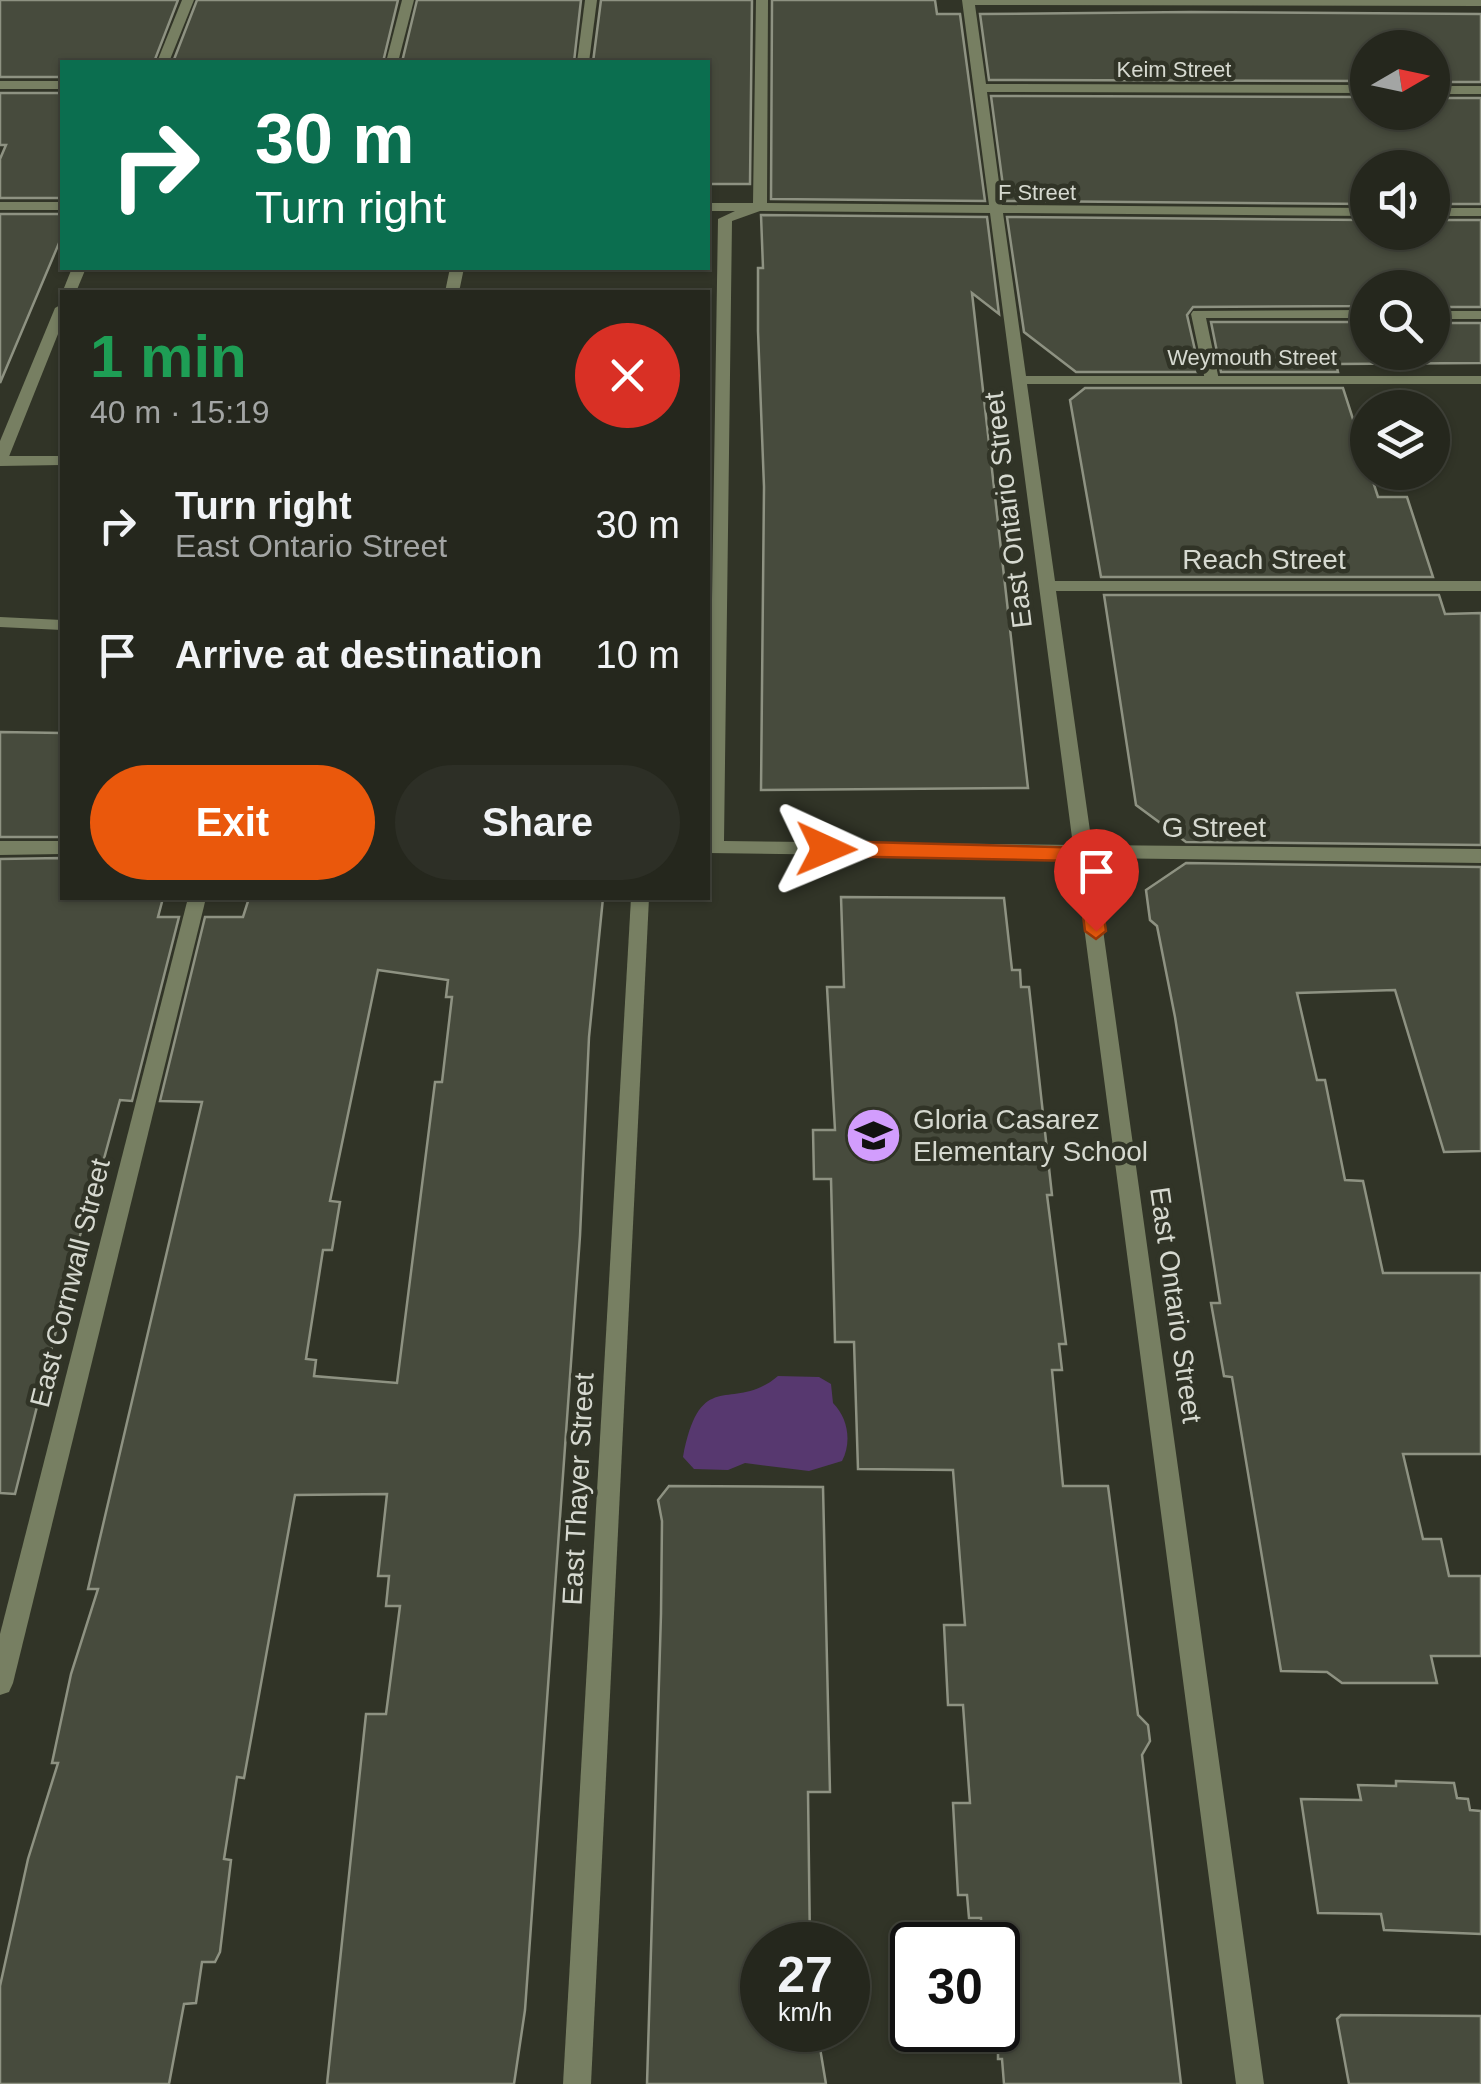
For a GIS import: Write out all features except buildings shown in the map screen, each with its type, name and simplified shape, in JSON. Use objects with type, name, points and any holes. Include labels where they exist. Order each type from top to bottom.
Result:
[{"type":"street","points":[[164,60],[188,0]]},
{"type":"street","points":[[393,60],[408,0]]},
{"type":"street","points":[[583,60],[592,0]]},
{"type":"street","points":[[711,847],[725,219],[760,208],[762,0]]},
{"type":"street","points":[[968,1],[1481,3]]},
{"type":"street","name":"East Ontario Street","points":[[968,1],[1023,380],[1046,586],[1250,2084]]},
{"type":"street","points":[[0,85],[60,85]]},
{"type":"street","name":"Keim Street","points":[[980,88],[1350,89]]},
{"type":"street","points":[[1450,90],[1481,90]]},
{"type":"street","points":[[0,206],[60,206]]},
{"type":"street","name":"F Street","points":[[710,207],[1350,212]]},
{"type":"street","points":[[1450,212],[1481,212]]},
{"type":"street","points":[[60,313],[0,460],[60,461]]},
{"type":"street","points":[[1212,380],[1198,314],[1350,314]]},
{"type":"street","points":[[1450,314],[1481,315]]},
{"type":"street","name":"Weymouth Street","points":[[1023,380],[1481,380]]},
{"type":"street","name":"Reach Street","points":[[1046,586],[1481,586]]},
{"type":"street","points":[[0,622],[60,624]]},
{"type":"street","name":"G Street","points":[[711,847],[1481,856]]},
{"type":"street","points":[[0,848],[60,848]]},
{"type":"street","name":"East Cornwall Street","points":[[0,1682],[197,900]]},
{"type":"street","name":"East Thayer Street","points":[[577,2084],[640,900]]},
{"type":"shaded area","points":[[778,1376],[819,1377],[831,1384],[833,1403],[847,1430],[842,1461],[809,1471],[745,1463],[728,1470],[694,1469],[683,1457],[699,1411],[720,1396],[761,1387]]},
{"type":"place","name":"Gloria Casarez Elementary School","points":[[874,1135]]},
{"type":"route","points":[[826,849],[1085,854],[1096,931]]}]
